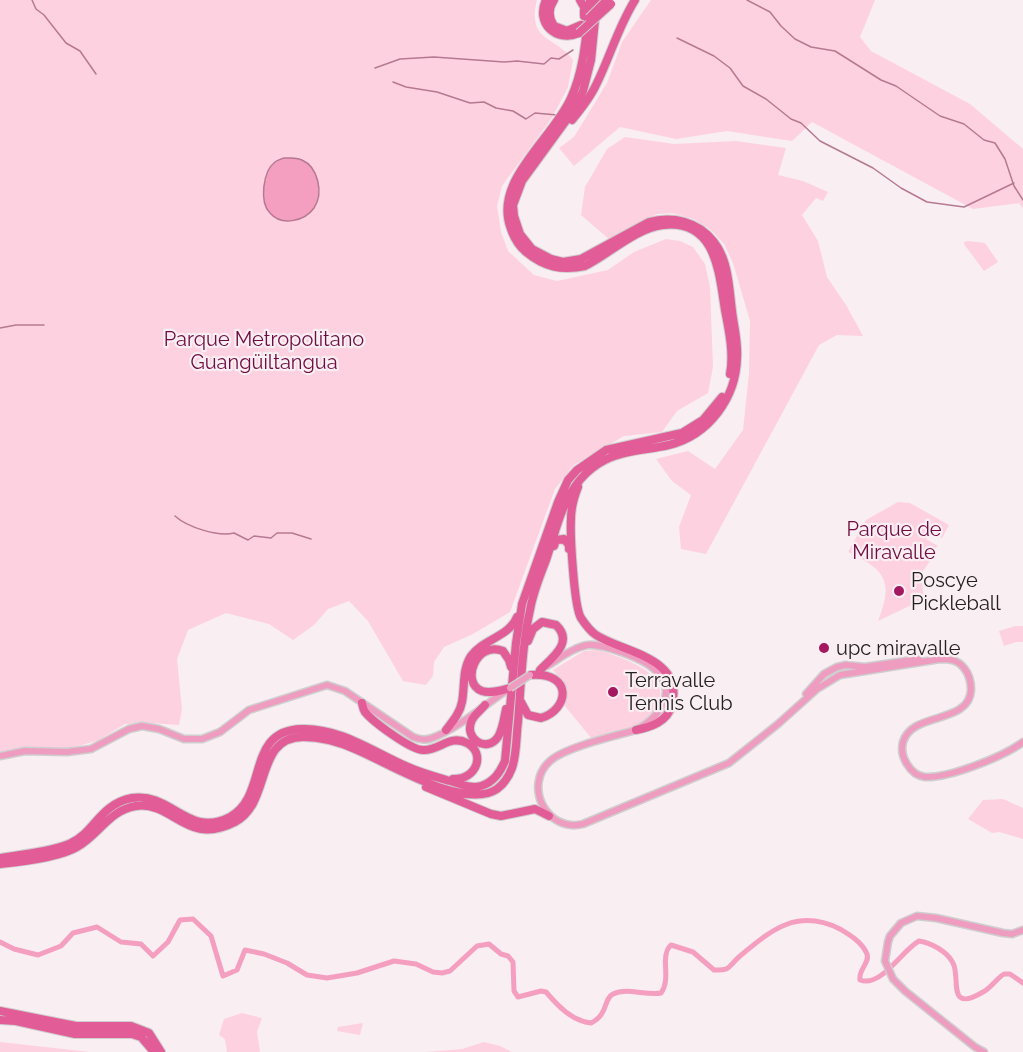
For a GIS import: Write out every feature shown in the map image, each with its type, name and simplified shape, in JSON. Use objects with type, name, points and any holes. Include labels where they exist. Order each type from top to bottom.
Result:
[{"type":"highway","points":[[546,0],[543,15],[547,27],[553,33],[562,36],[580,29],[611,1]]},
{"type":"highway","points":[[554,0],[549,11],[549,18],[554,26],[567,31],[580,29]]},
{"type":"highway","points":[[580,0],[585,12],[586,44]]},
{"type":"highway","points":[[446,730],[460,708],[465,673],[471,656],[481,646],[512,627],[562,491],[577,470],[606,450],[682,433],[703,420],[720,401],[729,381],[731,370],[728,324],[717,262],[710,246],[692,231],[674,225],[655,227],[596,261],[572,269],[560,269],[533,258],[515,239],[507,214],[511,188],[571,99],[580,74],[586,44],[590,0]]},
{"type":"highway","points":[[0,864],[77,848],[124,808],[150,806],[195,828],[216,828],[235,822],[249,811],[256,800],[270,755],[282,742],[290,738],[302,736],[344,744],[412,778],[472,795],[488,794],[499,788],[507,778],[512,768],[531,602],[570,493],[582,478],[610,458],[687,440],[703,429],[714,419],[730,392],[736,371],[737,347],[722,256],[713,240],[695,226],[675,220],[648,222],[597,252],[572,262],[551,259],[532,249],[524,241],[514,216],[513,204],[522,181],[573,111],[587,78],[597,0]]},
{"type":"highway","points":[[555,138],[566,129],[590,97],[598,83],[618,30],[635,0]]},
{"type":"highway","points":[[579,616],[574,583],[571,519],[573,502],[582,478]]},
{"type":"highway","points":[[546,560],[556,540],[560,538],[566,540],[569,545],[573,610],[596,634],[655,661],[667,675],[673,694],[670,710],[656,724],[636,730]]},
{"type":"highway","points":[[0,858],[71,843],[110,808],[134,798],[160,801],[190,820],[204,823],[228,818],[241,808],[252,792],[263,752],[278,735],[289,730],[302,729],[338,735],[435,777],[475,787],[484,785],[498,775],[505,761],[522,604]]},
{"type":"highway","points":[[524,654],[531,632],[536,626],[546,622],[558,627],[563,637],[562,645],[540,670]]},
{"type":"highway","points":[[510,688],[490,692],[480,690],[475,685],[472,671],[480,655],[495,649],[507,655],[513,674]]},
{"type":"highway","points":[[520,698],[525,711],[536,718],[548,716],[560,701],[561,686],[556,679],[548,675],[530,675]]},
{"type":"highway","points":[[485,705],[475,716],[470,727],[473,738],[484,744],[492,742],[499,735],[511,699]]},
{"type":"highway","points":[[362,703],[364,711],[371,718],[416,749],[427,750],[453,740],[463,741],[471,746],[476,754],[477,762],[471,774],[458,779],[435,777]]},
{"type":"highway","points":[[412,778],[417,783],[490,814],[501,816],[535,808],[549,816]]},
{"type":"highway","points":[[0,1011],[76,1026],[131,1026],[149,1034],[161,1052]]},
{"type":"highway","points":[[0,1020],[75,1034],[132,1034],[141,1037],[154,1052]]},
{"type":"main road","points":[[0,756],[26,751],[67,752],[91,749],[129,729],[142,726],[159,729],[184,739],[202,739],[220,732],[249,710],[322,686],[334,686],[418,739],[430,739],[577,648],[594,645],[612,649],[647,664],[661,677],[665,696],[656,716],[636,730],[567,751],[550,760],[543,768],[539,787],[542,803],[549,816],[571,826],[583,824],[719,768],[736,758],[817,689],[840,675],[932,660],[951,659],[962,665],[970,678],[971,694],[967,704],[959,710],[921,724],[905,737],[902,752],[905,761],[915,774],[923,777],[937,776],[967,768],[1002,755],[1023,742]]},
{"type":"main road","points":[[984,1052],[905,991],[889,973],[885,962],[890,936],[901,923],[917,916],[1003,933],[1012,934],[1023,930]]},
{"type":"green space","name":"Parque Metropolitano Guangüiltangua","points":[[0,0],[537,0],[535,14],[539,31],[573,60],[568,87],[552,118],[502,186],[497,206],[501,232],[508,251],[534,275],[557,281],[608,270],[634,252],[666,239],[680,241],[693,247],[705,264],[710,287],[713,367],[708,393],[677,411],[662,432],[624,436],[574,465],[555,489],[510,612],[473,634],[444,647],[434,662],[433,676],[426,685],[403,681],[368,621],[349,601],[328,609],[314,625],[293,640],[269,624],[226,613],[188,630],[177,659],[182,709],[179,725],[125,724],[97,741],[70,748],[12,749],[0,752]]},
{"type":"green space","points":[[651,0],[875,0],[860,37],[871,51],[970,104],[1023,149],[1023,208],[1019,203],[973,209],[812,122],[792,141],[727,131],[676,139],[620,127],[574,166],[559,148],[574,137],[607,83],[622,42]]},
{"type":"green space","points":[[625,137],[674,144],[736,141],[786,148],[778,175],[803,181],[828,192],[823,201],[816,198],[802,215],[818,241],[827,277],[863,336],[837,335],[819,345],[706,554],[681,549],[679,527],[691,495],[672,481],[656,459],[688,451],[715,469],[743,430],[749,374],[750,321],[733,263],[724,244],[710,229],[693,219],[672,213],[657,214],[609,239],[581,215],[585,187],[607,149]]},
{"type":"green space","points":[[968,241],[985,243],[998,262],[984,271],[964,244]]},
{"type":"green space","name":"Parque de Miravalle","points":[[898,502],[910,503],[949,525],[942,538],[930,532],[926,539],[938,546],[929,552],[932,558],[921,574],[924,599],[878,621],[885,595],[883,578],[871,565],[848,552],[866,520]]},
{"type":"green space","points":[[1023,626],[1023,642],[1004,646],[999,631]]},
{"type":"green space","name":"Terravalle Tennis Club","points":[[599,650],[641,667],[658,683],[660,692],[655,709],[641,725],[592,739],[564,705],[567,688],[553,670],[584,651]]},
{"type":"green space","points":[[1003,799],[1023,808],[1023,839],[999,832],[992,833],[968,819],[983,800]]},
{"type":"green space","points":[[242,1013],[262,1018],[257,1032],[260,1052],[227,1052],[225,1039],[219,1035],[224,1019]]},
{"type":"green space","points":[[363,1023],[360,1035],[337,1031],[338,1027]]},
{"type":"green space","points":[[0,1042],[90,1052],[0,1052]]},
{"type":"green space","points":[[484,1042],[512,1052],[426,1052],[462,1049]]},
{"type":"shaded area","points":[[284,158],[298,158],[308,163],[315,174],[319,188],[317,202],[310,213],[292,221],[275,217],[264,202],[265,179],[268,172],[275,162]]},
{"type":"waterway","points":[[32,0],[36,9],[44,15],[66,43],[80,51],[96,74]]},
{"type":"waterway","points":[[747,0],[770,12],[795,39],[811,47],[835,51],[881,80],[896,86],[940,116],[964,124],[984,140],[995,143],[1005,159],[1014,186],[1023,200]]},
{"type":"waterway","points":[[677,38],[714,56],[730,68],[743,86],[766,99],[791,119],[801,123],[820,141],[873,168],[901,188],[927,202],[964,207],[1014,183]]},
{"type":"waterway","points":[[375,68],[400,59],[434,57],[544,64],[551,58],[559,59],[573,50]]},
{"type":"waterway","points":[[393,82],[406,87],[437,92],[470,103],[484,102],[496,108],[513,111],[526,119],[535,113],[557,115]]},
{"type":"waterway","points":[[0,328],[16,325],[44,325]]},
{"type":"waterway","points":[[175,516],[203,530],[220,534],[234,533],[248,540],[254,536],[271,538],[277,533],[292,533],[311,539]]},
{"type":"waterway","points":[[0,942],[14,949],[38,955],[61,946],[73,933],[97,927],[121,942],[141,944],[153,956],[168,942],[180,920],[193,919],[211,936],[223,976],[237,970],[245,950],[287,963],[307,975],[327,978],[357,973],[394,961],[416,964],[433,972],[442,973],[450,971],[477,946],[489,944],[513,962],[514,991],[518,997],[541,991],[546,992],[572,1016],[591,1023],[601,1015],[608,999],[613,994],[624,991],[661,993],[666,981],[666,955],[671,945],[693,952],[714,970],[724,970],[763,937],[786,924],[798,921],[825,923],[840,929],[859,942],[867,954],[860,980],[876,979],[919,941],[938,948],[947,955],[955,969],[957,991],[964,999],[986,990],[1004,974],[1010,974],[1023,983]]},
{"type":"place","name":"Poscye Pickleball","points":[[899,591]]},
{"type":"place","name":"upc miravalle","points":[[824,648]]},
{"type":"place","name":"Terravalle Tennis Club","points":[[613,692]]}]
